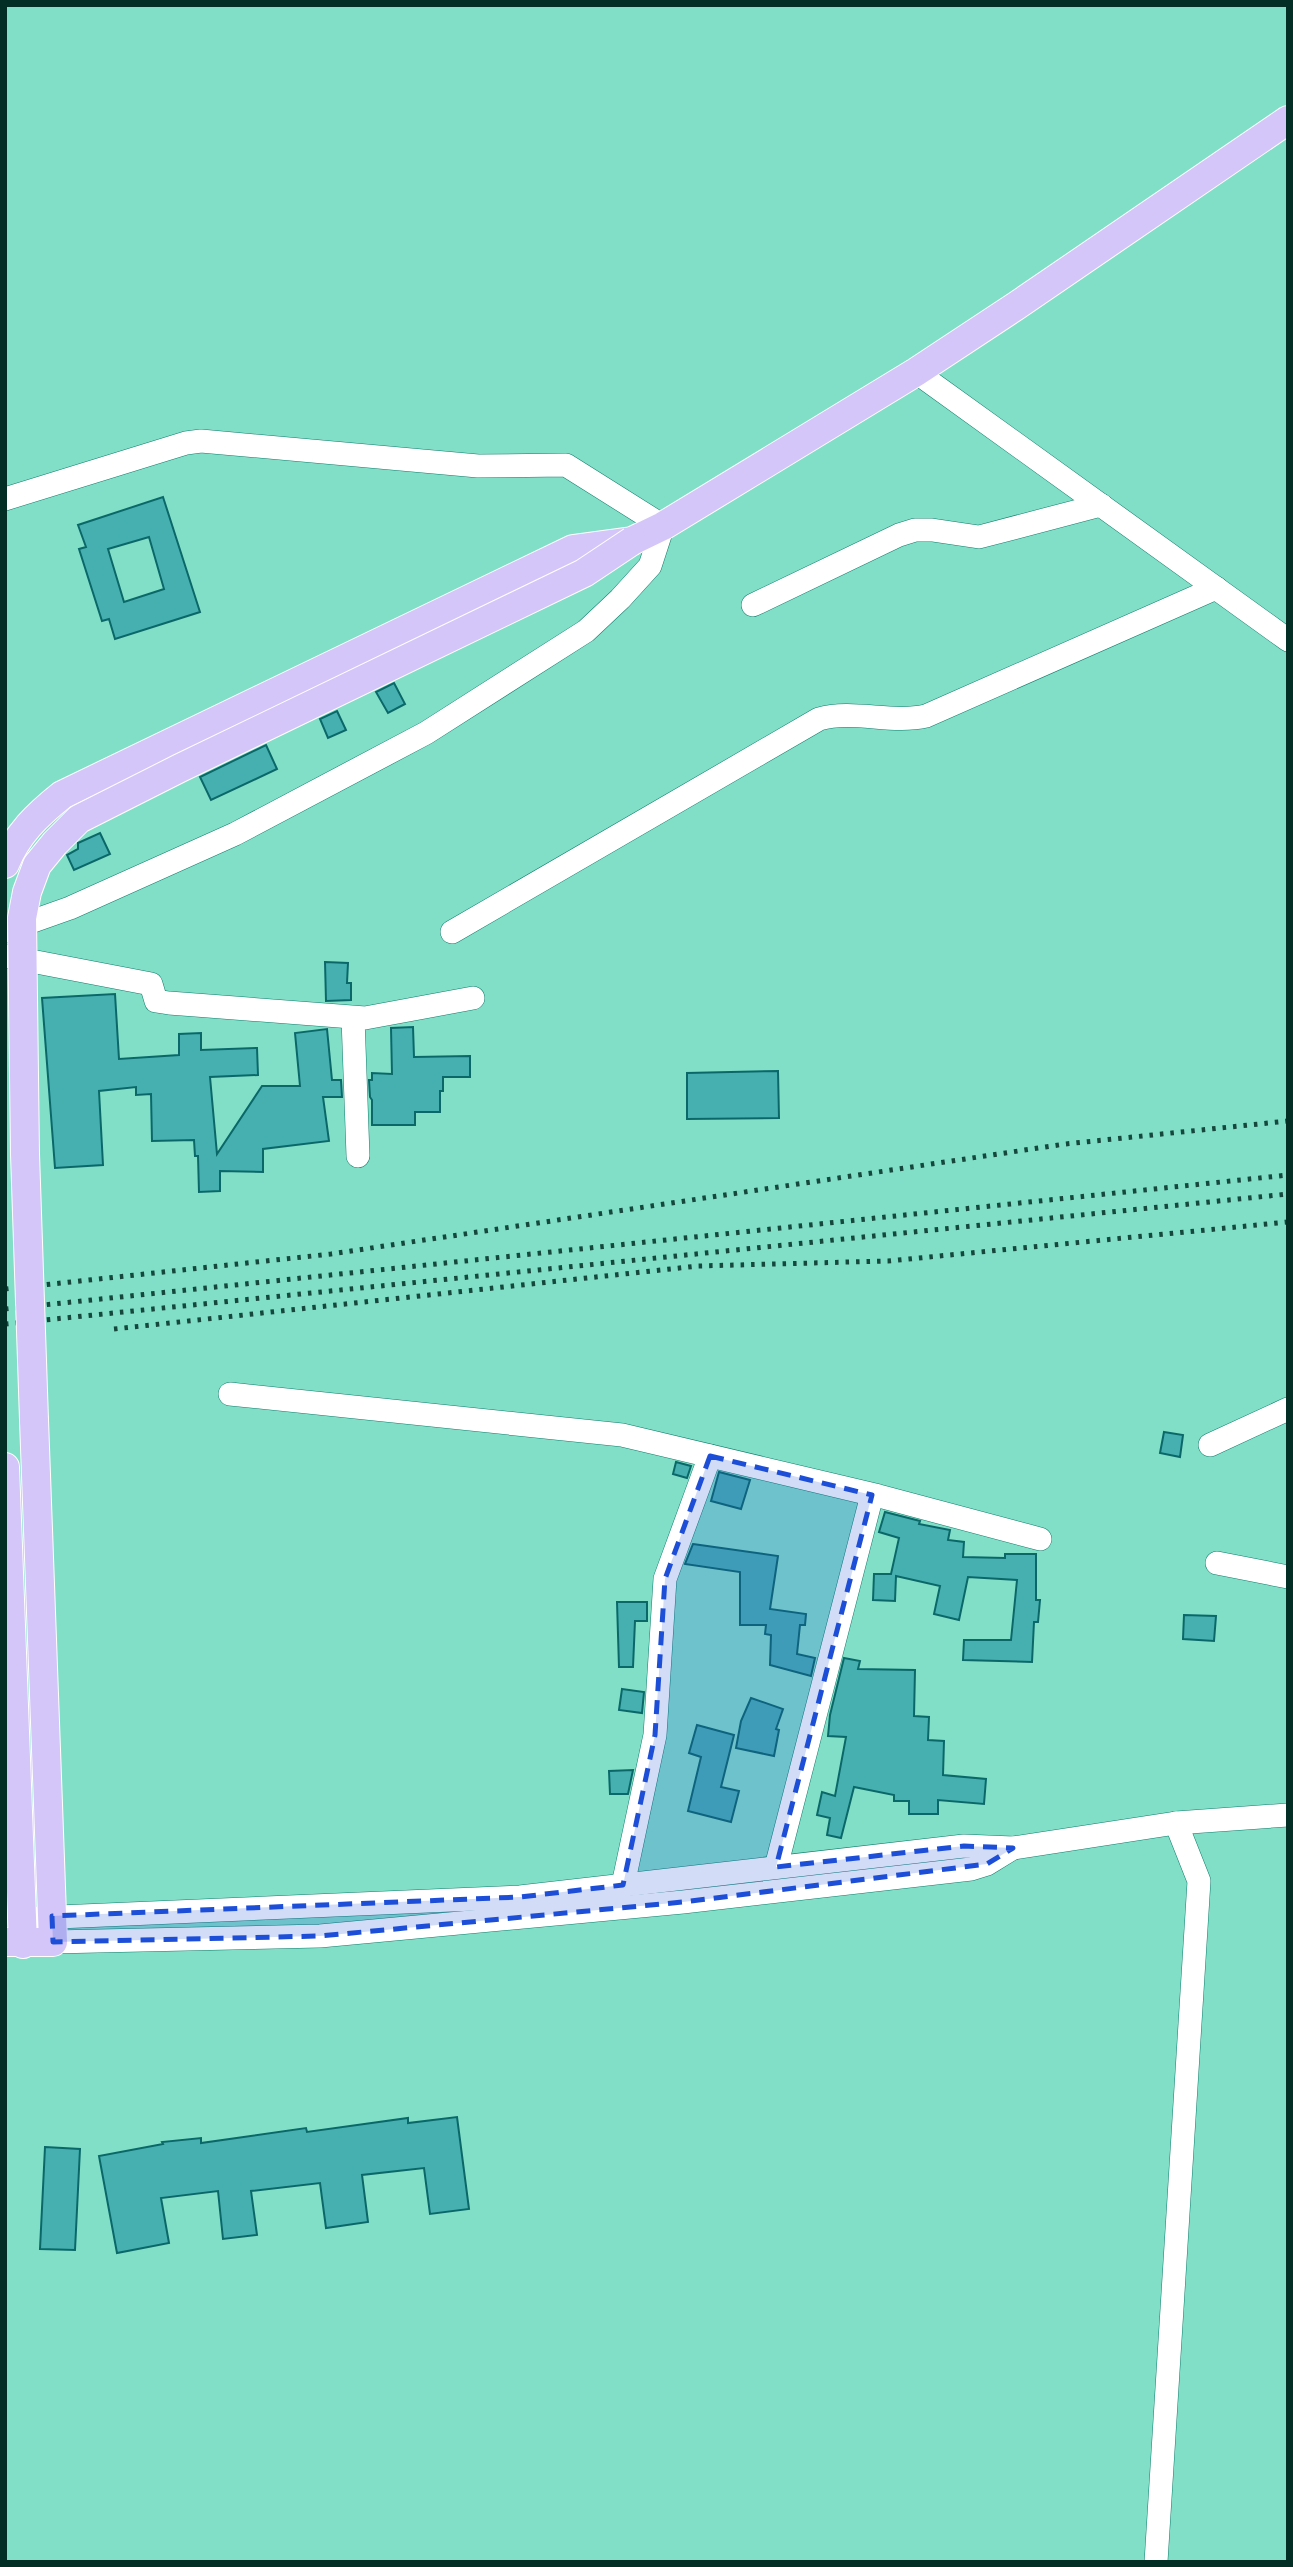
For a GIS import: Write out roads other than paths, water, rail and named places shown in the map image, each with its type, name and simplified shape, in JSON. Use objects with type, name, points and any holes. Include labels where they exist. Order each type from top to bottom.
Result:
[{"type":"main road","points":[[5,1468],[14,1932],[53,1929],[25,1154],[23,918],[27,891],[37,865],[79,819],[584,573],[632,541],[663,526],[916,372],[1288,120]]},
{"type":"main road","points":[[5,864],[27,826],[62,795],[573,549],[632,541]]},
{"type":"street","points":[[916,372],[1288,640]]},
{"type":"street","points":[[5,499],[186,443],[201,441],[478,466],[566,465],[663,526],[650,566],[586,631],[426,733],[236,834],[70,908],[5,931]]},
{"type":"street","points":[[753,604],[915,530],[979,537],[1101,505]]},
{"type":"street","points":[[452,932],[819,719],[834,716],[907,720],[926,716],[1216,588]]},
{"type":"street","points":[[5,956],[151,984],[156,1001],[353,1018],[377,1017],[473,998]]},
{"type":"street","points":[[353,1018],[358,1156]]},
{"type":"street","points":[[230,1394],[606,1432],[872,1495],[1040,1539]]},
{"type":"street","points":[[1210,1445],[1288,1409]]},
{"type":"street","points":[[623,1885],[655,1735],[665,1579],[710,1456]]},
{"type":"street","points":[[776,1867],[872,1495]]},
{"type":"street","points":[[1217,1563],[1288,1577]]},
{"type":"street","points":[[53,1929],[520,1897],[964,1846],[1013,1848],[1176,1823],[1288,1815]]},
{"type":"street","points":[[1156,2562],[1199,1881],[1176,1823]]},
{"type":"street","points":[[53,1929],[320,1936],[683,1902],[971,1869],[987,1864],[1013,1848]]},
{"type":"railway","points":[[5,1289],[331,1254],[1065,1144],[1288,1121]]},
{"type":"railway","points":[[5,1309],[1288,1175]]},
{"type":"railway","points":[[5,1324],[1288,1194]]},
{"type":"railway","points":[[114,1329],[698,1266],[888,1261],[1288,1222]]}]
